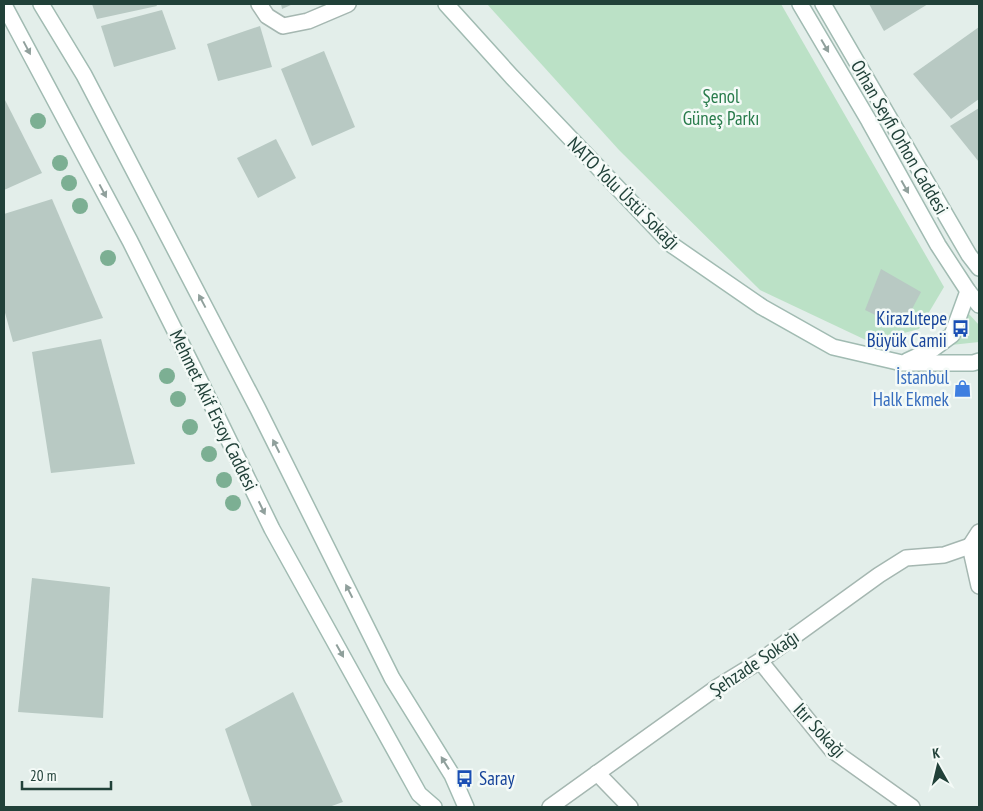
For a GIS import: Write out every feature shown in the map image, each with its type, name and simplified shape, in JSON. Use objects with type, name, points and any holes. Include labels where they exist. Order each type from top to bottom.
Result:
[{"type":"street","name":"Mehmet Akif Ersoy Caddesi","points":[[42,4],[84,75],[258,409],[392,678],[452,775],[466,807]]},
{"type":"street","points":[[259,4],[267,16],[283,26],[308,21],[348,4]]},
{"type":"street","name":"NATO Yolu Üstü Sokağı","points":[[446,4],[512,77],[672,245],[762,307],[833,347],[902,363],[979,362]]},
{"type":"street","points":[[800,4],[869,121],[938,245],[979,305]]},
{"type":"street","name":"Orhan Seyfi Orhon Caddesi","points":[[823,4],[969,255],[979,268]]},
{"type":"street","name":"Mehmet Akif Ersoy Caddesi","points":[[4,5],[134,250],[202,384],[272,529],[419,794],[434,807]]},
{"type":"street","points":[[902,363],[934,349],[952,335],[968,291]]},
{"type":"street","points":[[979,532],[970,546],[979,586]]},
{"type":"street","name":"Şehzade Sokağı","points":[[550,807],[716,688],[760,661],[879,575],[906,558],[944,555],[970,546]]},
{"type":"street","name":"Itır Sokağı","points":[[760,661],[832,750],[912,807]]},
{"type":"street","points":[[597,773],[630,807]]},
{"type":"green space","name":"Şenol Güneş Parkı","points":[[487,4],[781,4],[944,287],[919,329],[870,342],[760,290],[619,150]]},
{"type":"green space","points":[[968,313],[979,325],[979,342],[951,345]]},
{"type":"building","points":[[92,4],[156,4],[157,6],[97,19]]},
{"type":"building","points":[[281,4],[293,4],[282,9]]},
{"type":"building","points":[[869,4],[928,4],[884,31]]},
{"type":"building","points":[[162,10],[176,49],[114,67],[101,26]]},
{"type":"building","points":[[260,26],[272,67],[218,81],[207,44]]},
{"type":"building","points":[[979,27],[979,99],[951,119],[913,74]]},
{"type":"building","points":[[324,51],[355,127],[312,146],[281,69]]},
{"type":"building","points":[[4,98],[42,173],[4,190]]},
{"type":"building","points":[[979,108],[979,162],[950,126]]},
{"type":"building","points":[[276,139],[296,178],[258,198],[237,158]]},
{"type":"building","points":[[52,199],[103,318],[13,342],[4,309],[4,214]]},
{"type":"building","points":[[881,269],[921,292],[902,328],[865,310]]},
{"type":"building","points":[[101,339],[135,464],[51,473],[32,352]]},
{"type":"building","points":[[32,578],[110,587],[103,718],[18,712]]},
{"type":"building","points":[[293,692],[343,802],[329,807],[252,807],[225,729]]},
{"type":"place","name":"Kirazlıtepe Büyük Camii","points":[[961,329]]},
{"type":"place","name":"İstanbul Halk Ekmek","points":[[963,388]]},
{"type":"place","name":"Saray","points":[[465,778]]}]
